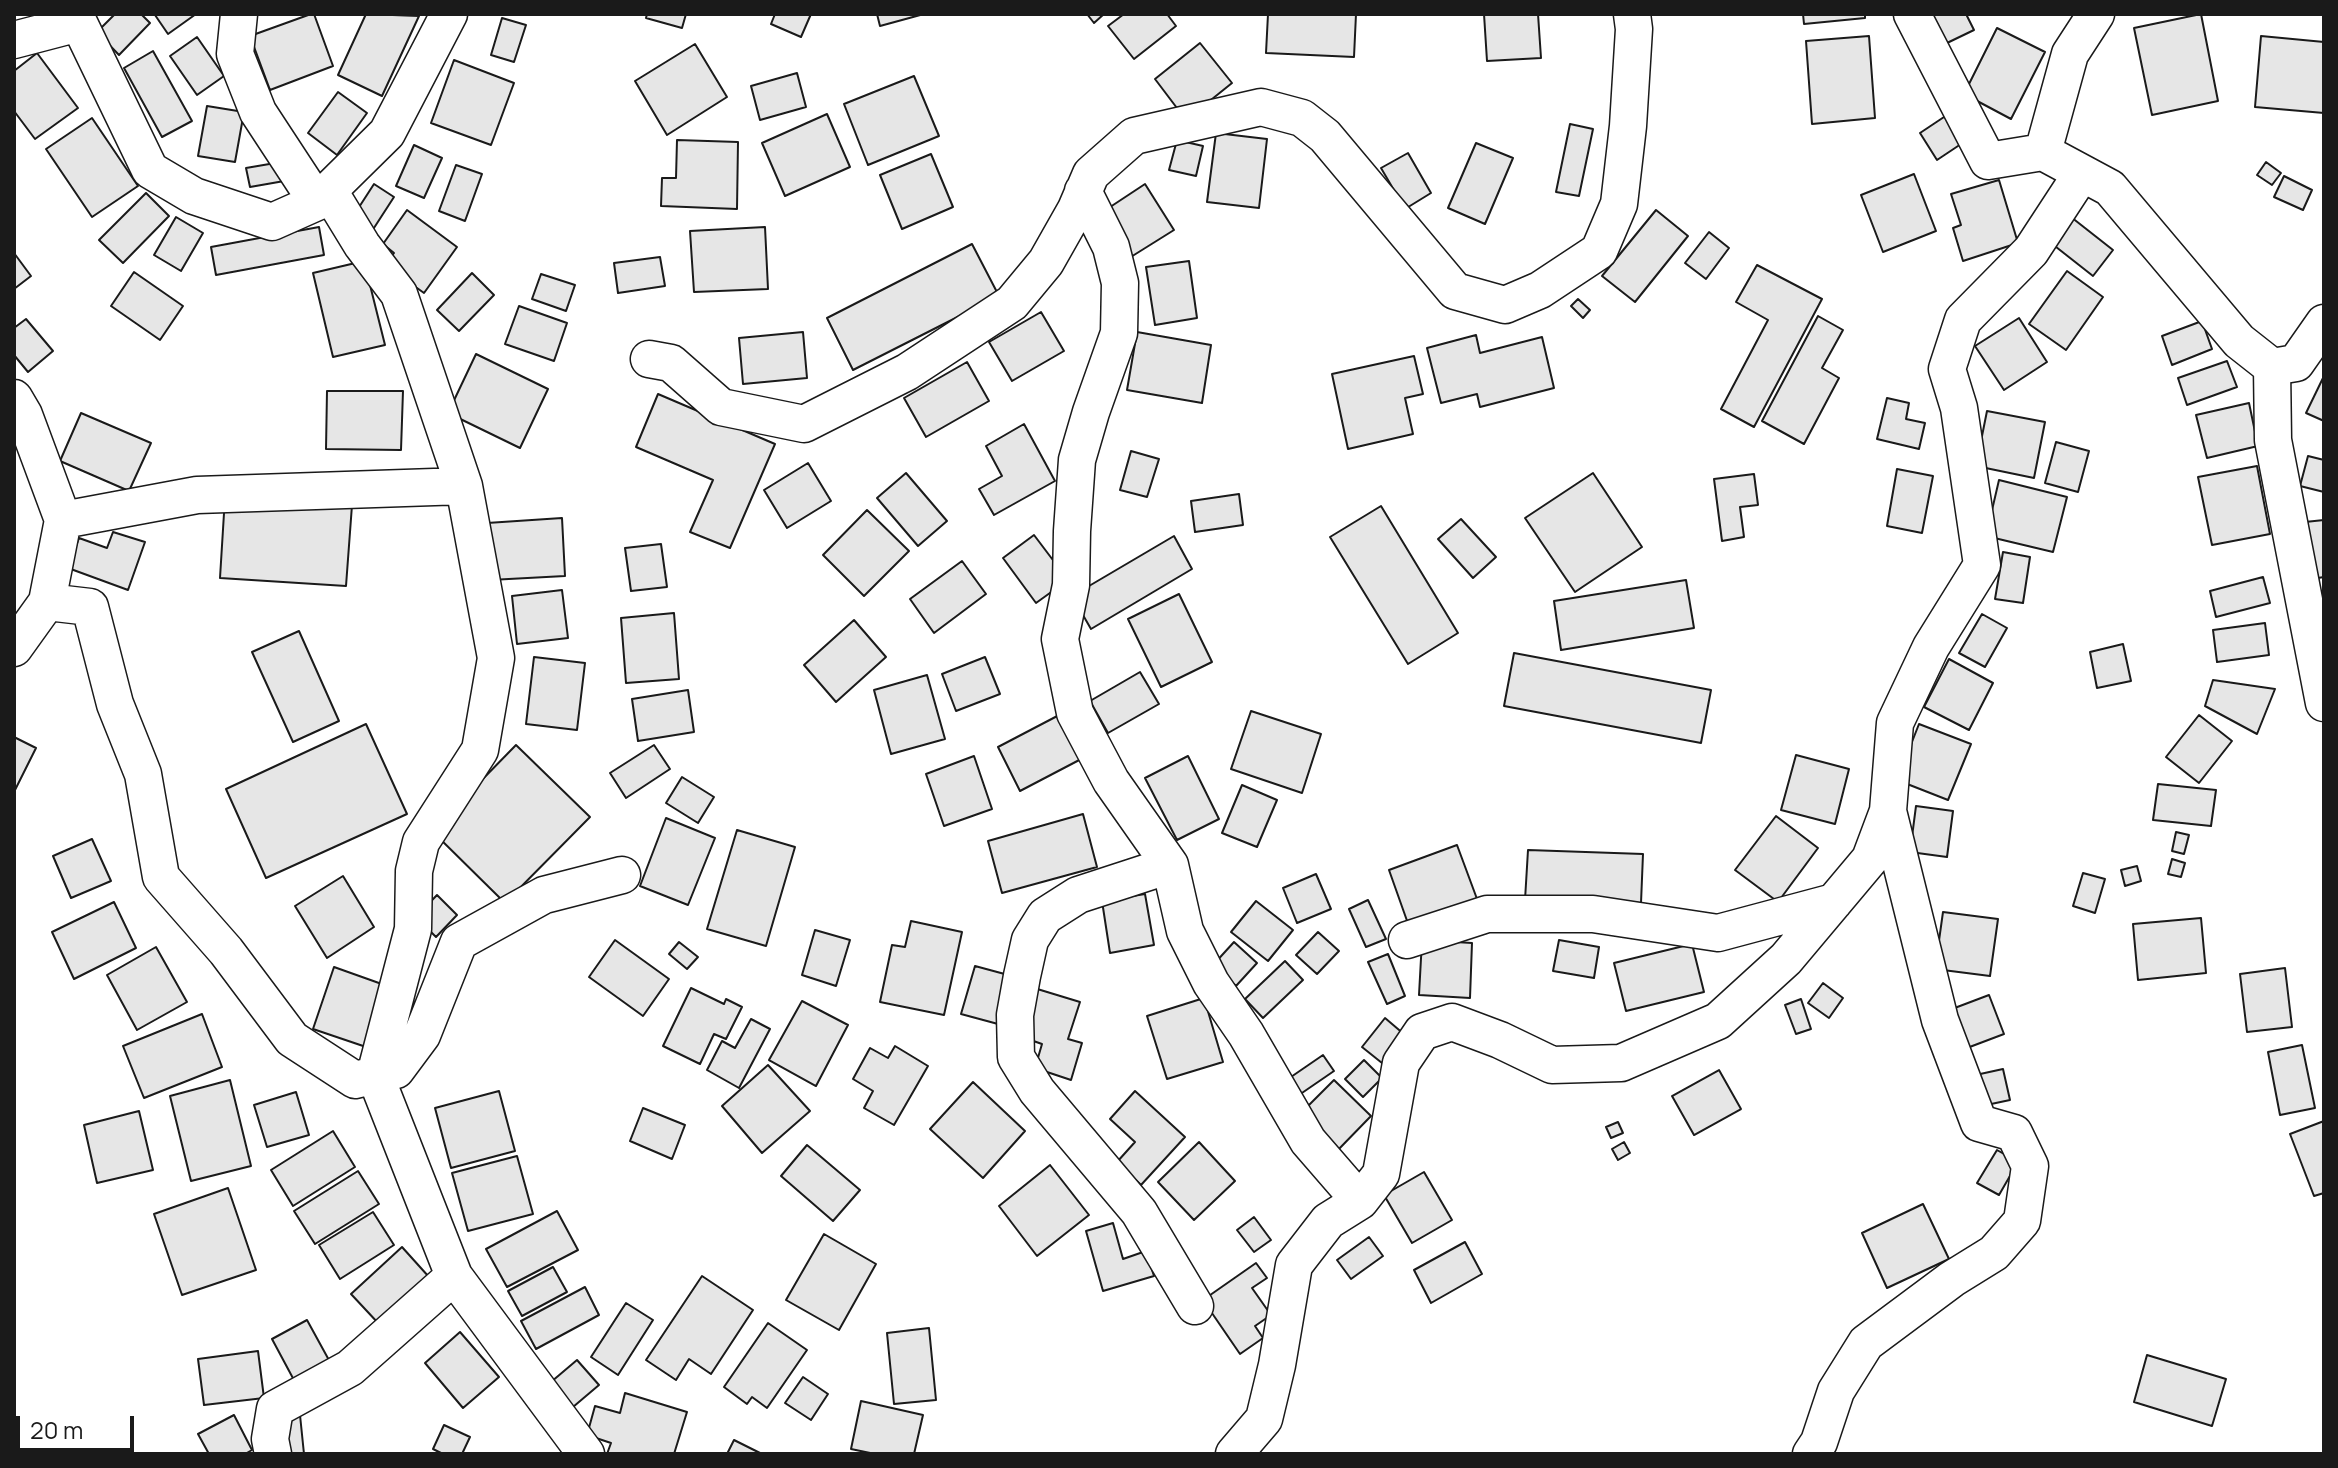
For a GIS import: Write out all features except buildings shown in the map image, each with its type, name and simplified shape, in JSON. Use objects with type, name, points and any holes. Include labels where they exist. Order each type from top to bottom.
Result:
[{"type":"street","points":[[239,14],[235,54],[258,112],[399,294],[464,486],[496,658],[480,750],[421,842],[414,871],[413,929],[375,1075],[454,1276],[586,1454]]},
{"type":"street","points":[[14,40],[69,18],[150,170],[194,196],[272,222],[323,196],[387,133],[449,14]]},
{"type":"street","points":[[649,359],[671,363],[721,407],[804,424],[907,372],[1012,303],[1046,262],[1091,174],[1134,136],[1261,107],[1302,118],[1325,136],[1455,291],[1505,305],[1540,290],[1599,251],[1619,204],[1629,112],[1634,29],[1632,14]]},
{"type":"street","points":[[1912,14],[1988,161],[2043,152],[2110,188],[2239,341],[2272,367],[2296,363],[2324,323]]},
{"type":"street","points":[[2043,152],[2070,54],[2096,14]]},
{"type":"street","points":[[1234,1454],[1264,1419],[1277,1365],[1294,1265],[1328,1221],[1360,1201],[1381,1174],[1401,1063],[1422,1032],[1452,1022],[1500,1040],[1552,1065],[1621,1063],[1718,1021],[1786,959],[1870,859],[1888,811],[1895,723],[1931,647],[1982,565],[1959,408],[1947,369],[1963,320],[2031,251],[2082,173]]},
{"type":"street","points":[[1083,191],[1111,247],[1120,283],[1119,333],[1077,460],[1071,585],[1060,639],[1075,713],[1111,781],[1170,865],[1185,931],[1211,983],[1246,1034],[1308,1141],[1360,1201]]},
{"type":"street","points":[[2272,367],[2273,440],[2324,703]]},
{"type":"street","points":[[14,398],[24,415],[63,520],[47,602],[14,648]]},
{"type":"street","points":[[63,520],[197,495],[464,486]]},
{"type":"street","points":[[47,602],[90,607],[115,704],[143,774],[161,877],[226,951],[292,1039],[355,1080],[396,1070],[422,1035],[459,942],[544,895],[622,875]]},
{"type":"street","points":[[1811,1454],[1819,1442],[1836,1391],[1866,1343],[1952,1279],[1994,1253],[2022,1221],[2030,1166],[2014,1133],[1979,1123],[1940,1020],[1888,811]]},
{"type":"street","points":[[1170,865],[1078,895],[1045,916],[1030,940],[1022,976],[1015,1015],[1016,1057],[1037,1091],[1139,1212],[1195,1306]]},
{"type":"street","points":[[1407,940],[1487,914],[1593,914],[1718,933],[1834,902]]},
{"type":"street","points":[[273,1454],[270,1439],[275,1409],[350,1368],[454,1276]]}]
